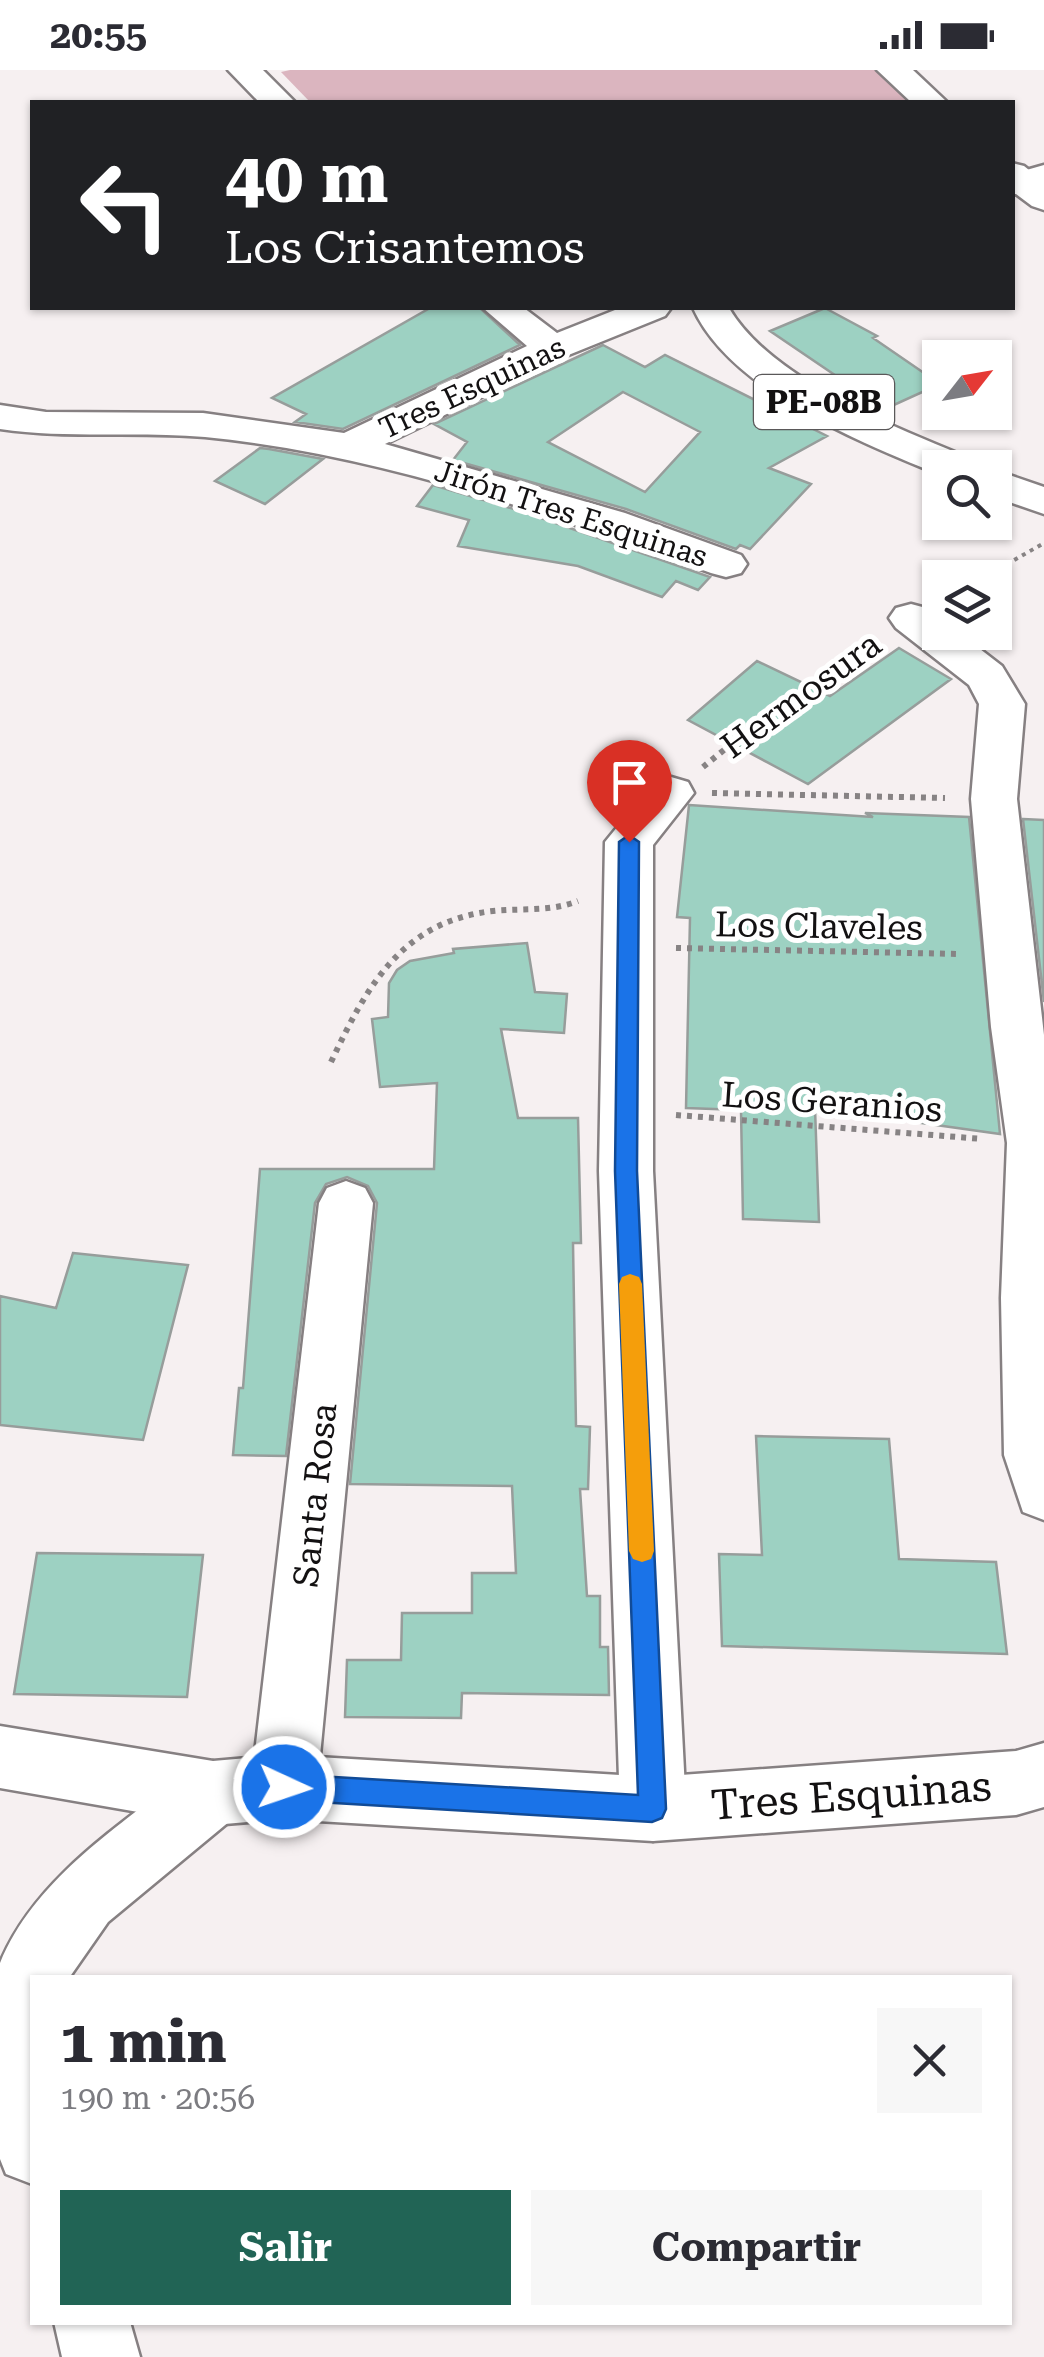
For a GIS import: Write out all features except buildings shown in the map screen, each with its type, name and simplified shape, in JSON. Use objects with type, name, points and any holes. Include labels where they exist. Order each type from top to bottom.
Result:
[{"type":"main road","points":[[244,70],[276,100]]},
{"type":"main road","points":[[892,70],[928,100]]},
{"type":"main road","points":[[504,310],[554,348]]},
{"type":"main road","name":"Tres Esquinas","points":[[348,446],[554,348],[647,310]]},
{"type":"main road","name":"PE-08B","points":[[712,310],[724,333],[785,379],[852,418],[922,451]]},
{"type":"main road","name":"Jirón Tres Esquinas","points":[[0,417],[46,424],[204,425],[348,446],[610,522],[726,564]]},
{"type":"main road","points":[[1012,489],[1044,502]]},
{"type":"main road","points":[[911,618],[986,676],[1002,704],[994,799],[1034,1143],[1030,1317],[1034,1454],[1044,1493]]},
{"type":"main road","points":[[652,1809],[626,1171],[629,859],[671,792]]},
{"type":"main road","name":"Santa Rosa","points":[[284,1787],[346,1203]]},
{"type":"main road","name":"Tres Esquinas","points":[[0,1757],[213,1793],[284,1787],[652,1809],[1016,1783],[1044,1775]]},
{"type":"main road","points":[[30,1975],[84,1898],[213,1793]]},
{"type":"main road","points":[[30,1975],[10,2044],[12,2096],[30,2143]]},
{"type":"main road","points":[[93,2325],[102,2357]]},
{"type":"path","points":[[1012,561],[1044,543]]},
{"type":"path","name":"Hermosura","points":[[671,792],[846,656],[911,618]]},
{"type":"path","points":[[671,792],[994,799]]},
{"type":"path","points":[[331,1062],[377,976],[414,935],[440,922],[475,913],[568,906],[629,859]]},
{"type":"path","name":"Los Claveles","points":[[628,947],[1010,955]]},
{"type":"path","name":"Los Geranios","points":[[627,1112],[1034,1143]]},
{"type":"shaded area","points":[[882,70],[920,100],[308,100],[281,72]]},
{"type":"slow traffic","points":[[630,1284],[642,1551]]},
{"type":"route","points":[[284,1787],[652,1809],[626,1171],[629,842]]}]
